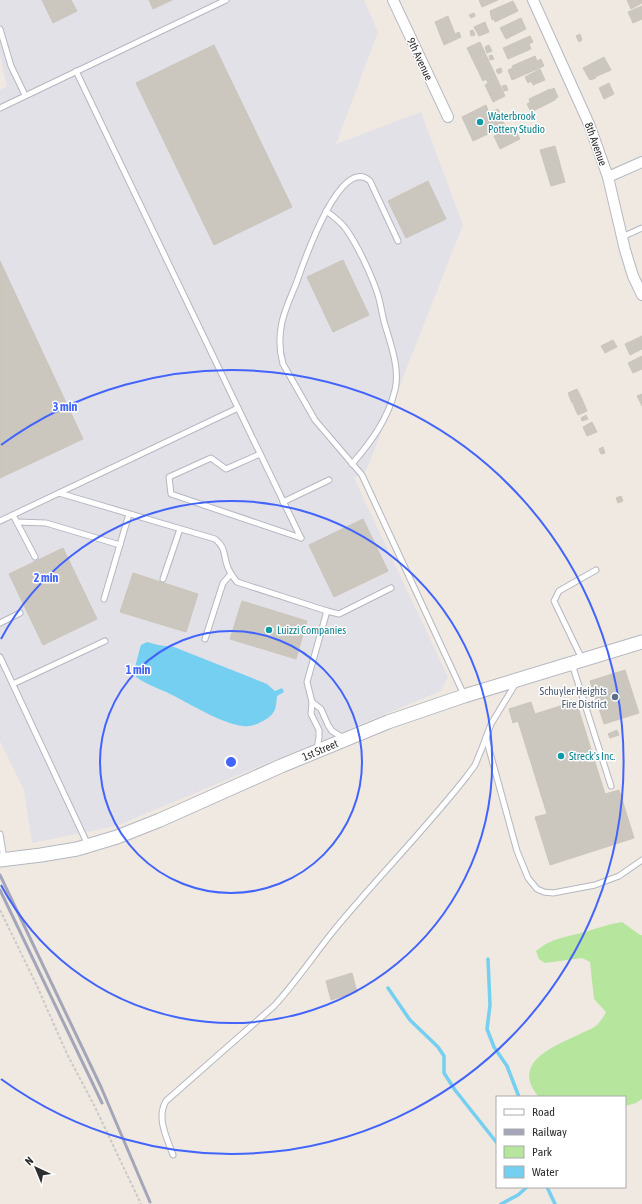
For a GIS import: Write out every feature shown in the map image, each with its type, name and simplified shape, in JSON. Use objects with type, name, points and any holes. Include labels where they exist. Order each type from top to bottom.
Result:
[{"type":"street","name":"9th Avenue","points":[[393,0],[448,117]]},
{"type":"street","name":"8th Avenue","points":[[533,0],[589,124],[608,177],[621,237],[631,269],[642,295]]},
{"type":"street","points":[[608,177],[642,162]]},
{"type":"street","name":"1st Street","points":[[2,860],[47,854],[88,846],[137,830],[317,751],[395,719],[464,696],[642,642]]},
{"type":"lane","points":[[0,108],[226,0]]},
{"type":"lane","points":[[0,29],[11,66],[26,95]]},
{"type":"lane","points":[[76,71],[301,538],[171,494],[169,477],[211,458],[226,469],[260,454]]},
{"type":"lane","points":[[398,241],[372,184],[366,178],[360,177],[346,185],[326,211],[305,259],[282,320],[280,354],[283,364],[315,420],[362,475],[464,696]]},
{"type":"lane","points":[[326,211],[338,220],[346,229],[356,246],[371,279],[378,295],[395,365],[395,389],[385,417],[365,448],[352,464]]},
{"type":"lane","points":[[621,237],[642,228]]},
{"type":"lane","points":[[0,521],[238,408]]},
{"type":"lane","points":[[283,502],[329,480]]},
{"type":"lane","points":[[60,493],[215,539],[222,545],[226,564],[237,582],[340,614],[392,588]]},
{"type":"lane","points":[[104,599],[129,514]]},
{"type":"lane","points":[[13,515],[35,557]]},
{"type":"lane","points":[[17,522],[46,523],[120,545]]},
{"type":"lane","points":[[163,579],[180,528]]},
{"type":"lane","points":[[596,570],[559,591],[554,601],[577,662],[611,786]]},
{"type":"lane","points":[[205,639],[223,583],[231,574]]},
{"type":"lane","points":[[317,751],[319,737],[318,730],[311,714],[312,702],[307,688],[308,677],[327,610]]},
{"type":"lane","points":[[0,623],[20,613]]},
{"type":"lane","points":[[13,684],[105,641]]},
{"type":"lane","points":[[0,657],[88,846]]},
{"type":"lane","points":[[173,1155],[162,1124],[162,1110],[166,1101],[269,1010],[287,992],[330,934],[468,776],[497,714],[517,680]]},
{"type":"lane","points":[[312,702],[321,709],[332,731],[345,739]]},
{"type":"lane","points":[[486,738],[518,851],[528,878],[537,889],[544,892],[553,893],[595,885],[619,876],[642,860]]},
{"type":"lane","points":[[0,834],[2,860]]},
{"type":"path","points":[[0,910],[37,986],[67,1054],[94,1105],[142,1204]]},
{"type":"shaded area","points":[[0,0],[364,0],[378,32],[336,144],[421,112],[463,225],[366,471],[354,478],[448,677],[441,691],[116,826],[32,843],[24,790],[0,741],[0,90],[7,86],[0,56]]},
{"type":"green space","points":[[622,922],[642,935],[642,1099],[636,1103],[626,1106],[626,1096],[538,1096],[531,1084],[529,1073],[533,1064],[540,1056],[550,1049],[596,1026],[606,1012],[594,999],[590,962],[582,958],[545,963],[539,959],[536,951],[547,943],[559,938]]},
{"type":"water","points":[[147,642],[174,647],[267,684],[275,691],[282,688],[284,692],[277,696],[274,712],[269,717],[252,726],[235,725],[210,715],[136,677],[134,671],[140,648],[141,645]]},
{"type":"building","points":[[42,0],[71,0],[77,11],[53,23]]},
{"type":"building","points":[[149,0],[172,0],[153,9]]},
{"type":"building","points":[[479,0],[498,0],[482,7]]},
{"type":"building","points":[[627,0],[642,0],[642,3],[631,9]]},
{"type":"building","points":[[513,1],[518,11],[495,22],[494,19],[492,20],[490,11]]},
{"type":"building","points":[[642,6],[642,19],[633,23],[628,12]]},
{"type":"building","points":[[474,13],[475,16],[471,18],[469,15]]},
{"type":"building","points":[[448,16],[455,34],[459,32],[461,37],[444,45],[435,22]]},
{"type":"building","points":[[521,18],[526,29],[506,39],[500,28]]},
{"type":"building","points":[[485,22],[489,32],[479,36],[474,27]]},
{"type":"building","points":[[473,30],[475,35],[471,36],[470,31]]},
{"type":"building","points":[[580,34],[582,40],[579,42],[576,36]]},
{"type":"building","points":[[530,36],[533,42],[529,44],[531,49],[508,59],[503,48]]},
{"type":"building","points":[[480,42],[505,96],[493,102],[485,85],[488,83],[486,79],[483,81],[467,48]]},
{"type":"building","points":[[214,45],[292,207],[214,245],[136,83]]},
{"type":"building","points":[[489,45],[492,51],[487,53],[485,47]]},
{"type":"building","points":[[492,55],[494,59],[490,60],[489,56]]},
{"type":"building","points":[[535,56],[537,61],[541,59],[544,66],[512,80],[508,70],[513,68],[512,66]]},
{"type":"building","points":[[604,57],[611,70],[590,80],[583,68]]},
{"type":"building","points":[[501,68],[502,72],[498,74],[496,70]]},
{"type":"building","points":[[540,69],[545,80],[533,85],[531,81],[528,83],[525,77]]},
{"type":"building","points":[[609,83],[614,94],[604,99],[599,88]]},
{"type":"building","points":[[506,85],[508,90],[504,91],[502,86]]},
{"type":"building","points":[[554,88],[558,97],[531,112],[527,104],[530,102],[529,99]]},
{"type":"building","points":[[486,105],[489,113],[498,109],[505,126],[473,141],[462,117]]},
{"type":"building","points":[[512,128],[520,139],[500,149],[494,136]]},
{"type":"building","points":[[555,146],[565,182],[551,186],[540,150]]},
{"type":"building","points":[[428,181],[446,219],[406,238],[388,201]]},
{"type":"building","points":[[343,260],[369,315],[333,332],[307,277]]},
{"type":"building","points":[[0,261],[83,439],[0,478]]},
{"type":"building","points":[[642,336],[642,349],[630,355],[625,344]]},
{"type":"building","points":[[613,340],[617,347],[605,353],[601,346]]},
{"type":"building","points":[[642,356],[642,369],[633,373],[628,363]]},
{"type":"building","points":[[577,389],[582,399],[572,403],[568,393]]},
{"type":"building","points":[[642,394],[642,406],[637,396]]},
{"type":"building","points":[[582,399],[587,411],[578,415],[573,404]]},
{"type":"building","points":[[586,415],[588,419],[582,421],[581,418]]},
{"type":"building","points":[[592,422],[597,432],[587,436],[583,427]]},
{"type":"building","points":[[603,447],[605,453],[601,454],[599,449]]},
{"type":"building","points":[[621,496],[623,501],[618,503],[616,498]]},
{"type":"building","points":[[363,519],[388,571],[334,597],[309,545]]},
{"type":"building","points":[[63,548],[97,619],[43,645],[9,574]]},
{"type":"building","points":[[133,573],[198,594],[186,632],[120,612]]},
{"type":"building","name":"Luizzi Companies","points":[[242,601],[307,621],[296,659],[230,639]]},
{"type":"building","name":"Schuyler Heights Fire District","points":[[625,670],[639,713],[604,724],[590,681]]},
{"type":"building","name":"Streck's Inc.","points":[[576,701],[605,794],[619,790],[634,838],[550,865],[535,817],[547,814],[518,721],[513,723],[509,709],[531,702],[535,714]]},
{"type":"building","points":[[617,730],[619,735],[610,738],[608,734]]},
{"type":"building","points":[[352,973],[357,992],[331,1000],[326,981]]},
{"type":"waterway","points":[[488,959],[490,1005],[487,1029],[494,1047],[507,1066],[519,1096]]},
{"type":"waterway","points":[[388,988],[410,1020],[438,1047],[444,1056],[444,1073],[455,1090],[496,1142]]},
{"type":"waterway","points":[[501,1204],[518,1195],[526,1188]]},
{"type":"waterway","points":[[547,1188],[555,1204]]},
{"type":"railway","points":[[0,875],[101,1087],[150,1202]]},
{"type":"railway","points":[[0,890],[102,1103]]},
{"type":"place","name":"Waterbrook Pottery Studio","points":[[480,122]]},
{"type":"place","name":"Luizzi Companies","points":[[269,630]]},
{"type":"place","name":"Schuyler Heights Fire District","points":[[615,697]]},
{"type":"place","name":"Streck's Inc.","points":[[561,756]]}]
